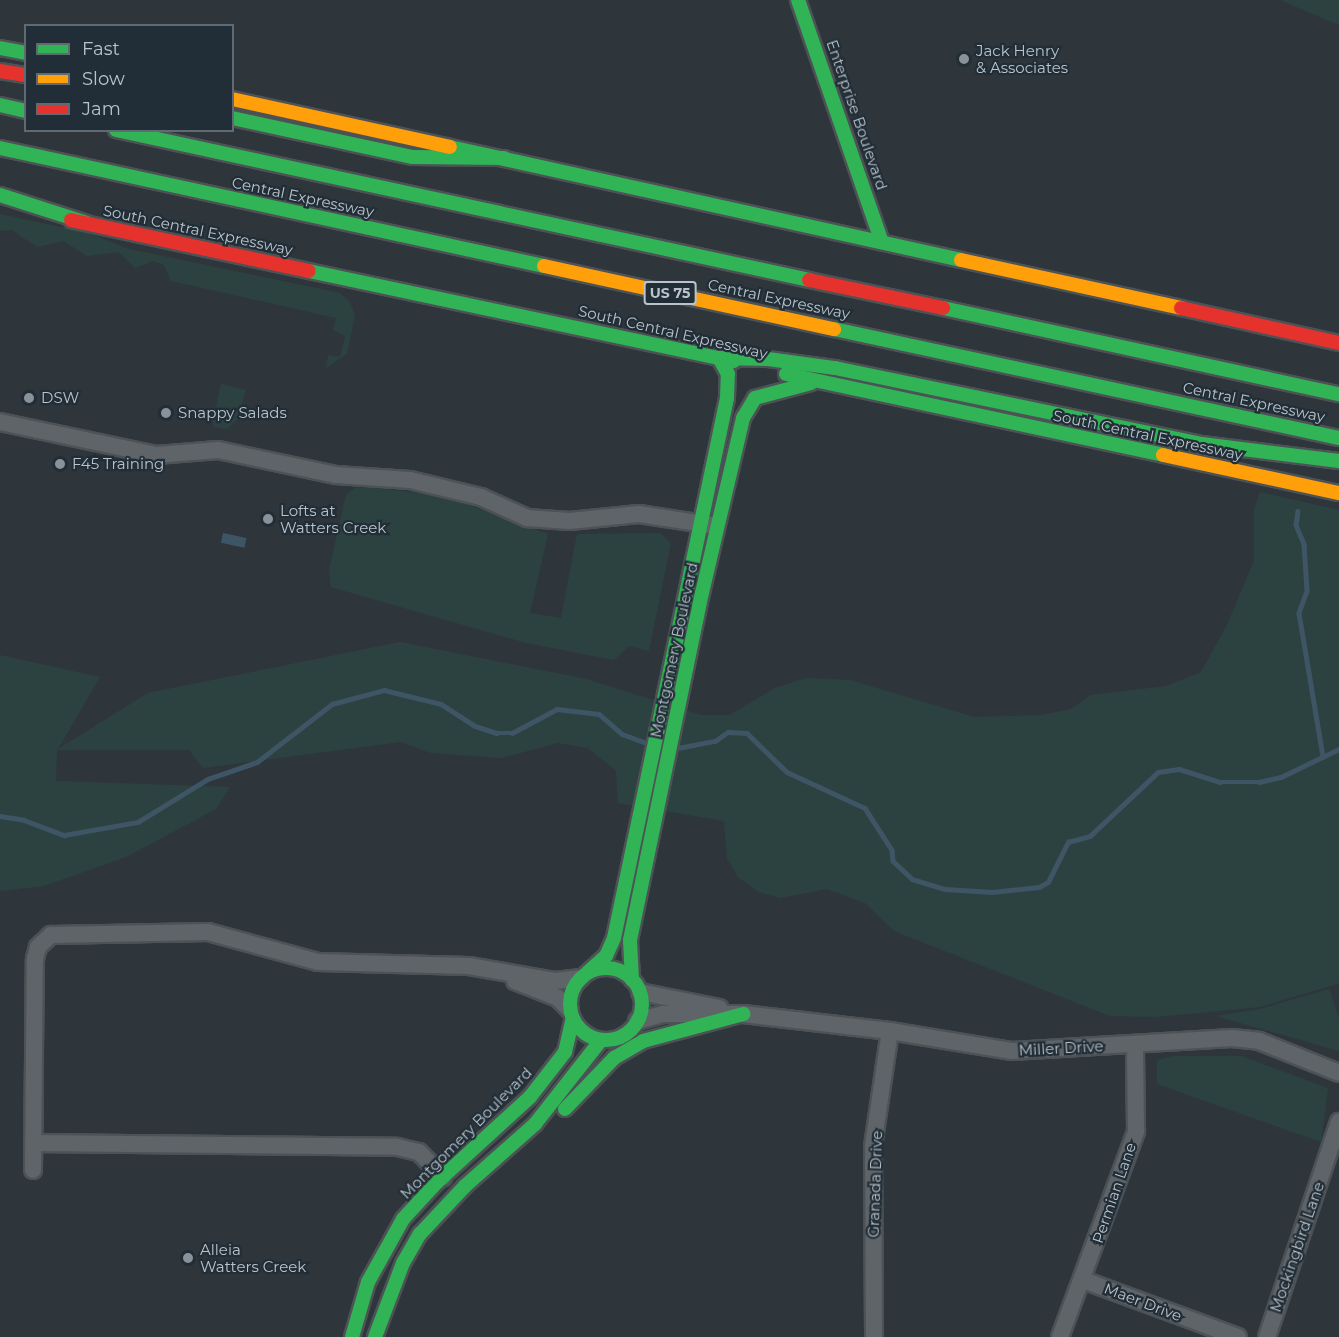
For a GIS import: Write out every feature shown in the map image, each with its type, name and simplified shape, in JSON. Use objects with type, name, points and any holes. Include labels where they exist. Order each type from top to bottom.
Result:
[{"type":"main road","name":"Enterprise Boulevard","points":[[798,0],[882,242]]},
{"type":"main road","points":[[0,48],[24,53]]},
{"type":"main road","points":[[0,71],[24,75]]},
{"type":"main road","points":[[234,99],[1339,343]]},
{"type":"main road","points":[[0,105],[24,111]]},
{"type":"main road","points":[[234,118],[413,157],[504,158]]},
{"type":"main road","name":"Central Expressway","points":[[125,132],[1339,394]]},
{"type":"main road","name":"Central Expressway","points":[[0,148],[1339,438]]},
{"type":"main road","points":[[0,195],[87,223]]},
{"type":"main road","name":"South Central Expressway","points":[[0,205],[1339,493]]},
{"type":"main road","points":[[719,358],[768,359],[835,368],[1191,442],[1339,461]]},
{"type":"main road","name":"Montgomery Boulevard","points":[[636,986],[630,940],[688,662],[728,393],[728,374],[719,358]]},
{"type":"main road","name":"Montgomery Boulevard","points":[[584,975],[606,956],[614,938],[672,659],[709,524],[750,404],[777,389],[820,381]]},
{"type":"main road","points":[[616,969],[636,986],[637,1021],[622,1036],[601,1040],[581,1030],[571,1014],[571,993],[584,975],[616,969]]},
{"type":"main road","name":"Montgomery Boulevard","points":[[352,1337],[368,1282],[384,1248],[403,1219],[443,1177],[530,1097],[549,1074],[566,1050],[571,1014]]},
{"type":"main road","points":[[523,1135],[560,1115],[614,1058],[634,1046],[657,1035],[743,1014]]},
{"type":"main road","points":[[375,1337],[403,1263],[420,1234],[465,1186],[523,1135],[568,1087],[601,1040]]},
{"type":"street","points":[[0,422],[157,455],[218,450],[336,475],[410,480],[481,497],[527,518],[570,521],[639,514],[709,524]]},
{"type":"street","points":[[33,1170],[35,959],[38,947],[51,935],[197,932],[230,936],[318,962],[481,967],[555,981],[584,975]]},
{"type":"street","points":[[481,967],[558,998],[571,1014]]},
{"type":"street","name":"Miller Drive","points":[[636,986],[743,1014]]},
{"type":"street","name":"Miller Drive","points":[[637,1021],[663,1014],[743,1014],[890,1031],[1012,1051],[1232,1038],[1259,1041],[1339,1073]]},
{"type":"street","name":"Granada Drive","points":[[874,1337],[873,1146],[890,1031]]},
{"type":"street","name":"Permian Lane","points":[[1060,1337],[1083,1280],[1136,1131],[1135,1044]]},
{"type":"street","name":"Mockingbird Lane","points":[[1267,1337],[1339,1122]]},
{"type":"street","points":[[33,1143],[398,1147],[419,1152],[443,1177]]},
{"type":"street","name":"Maer Drive","points":[[1083,1280],[1238,1337]]},
{"type":"green space","points":[[1280,0],[1339,0],[1339,25]]},
{"type":"green space","points":[[0,214],[89,233],[125,248],[340,293],[349,301],[355,314],[347,354],[326,368],[328,355],[340,357],[345,336],[333,330],[336,318],[171,281],[164,265],[153,261],[135,268],[119,252],[87,256],[64,241],[37,247],[12,230],[0,231]]},
{"type":"green space","points":[[221,384],[246,390],[237,420],[227,429],[214,427],[213,421]]},
{"type":"green space","points":[[367,487],[445,496],[548,534],[530,613],[561,618],[577,534],[660,533],[671,543],[649,651],[629,646],[614,660],[526,643],[331,587],[329,570],[346,495],[355,488]]},
{"type":"green space","points":[[1260,492],[1339,510],[1339,983],[1330,986],[1260,1007],[1156,1017],[1110,1016],[894,931],[865,903],[827,889],[780,898],[759,892],[738,877],[727,858],[724,821],[618,803],[616,771],[588,748],[558,743],[501,758],[431,753],[401,742],[203,768],[189,750],[57,750],[56,781],[230,787],[216,809],[126,857],[44,886],[0,891],[0,655],[100,677],[58,749],[148,693],[400,642],[586,679],[701,715],[730,715],[775,688],[806,678],[850,680],[974,717],[1041,715],[1071,709],[1091,695],[1166,686],[1201,672],[1226,627],[1254,561],[1254,510]]},
{"type":"green space","points":[[1329,989],[1339,1018],[1339,1051],[1216,1016],[1260,1009]]},
{"type":"green space","points":[[1175,1056],[1241,1056],[1328,1088],[1321,1142],[1157,1084],[1157,1060]]},
{"type":"water","points":[[223,533],[246,538],[244,548],[221,543]]},
{"type":"waterway","points":[[1298,511],[1296,525],[1304,544],[1307,591],[1299,613],[1323,757]]},
{"type":"waterway","points":[[0,816],[24,820],[64,835],[138,822],[208,779],[257,762],[332,704],[384,690],[441,704],[475,726],[497,733],[512,733],[557,709],[599,714],[622,734],[649,744]]},
{"type":"waterway","points":[[678,748],[715,741],[728,732],[747,733],[787,772],[865,808],[892,850],[893,861],[912,879],[945,889],[992,892],[1039,887],[1048,882],[1068,842],[1090,836],[1158,772],[1179,769],[1220,782],[1259,782],[1281,777],[1339,749]]},
{"type":"traffic: fast","points":[[798,0],[882,242]]},
{"type":"traffic: fast","points":[[0,48],[24,53]]},
{"type":"traffic: fast","points":[[0,105],[24,111]]},
{"type":"traffic: fast","points":[[234,118],[413,157],[504,158]]},
{"type":"traffic: fast","points":[[125,132],[809,280]]},
{"type":"traffic: fast","points":[[450,147],[961,260]]},
{"type":"traffic: fast","points":[[0,148],[544,266]]},
{"type":"traffic: fast","points":[[0,195],[87,223]]},
{"type":"traffic: fast","points":[[309,271],[734,361]]},
{"type":"traffic: fast","points":[[943,308],[1339,394]]},
{"type":"traffic: fast","points":[[834,329],[1339,438]]},
{"type":"traffic: fast","points":[[588,972],[606,956],[614,938],[727,398],[728,374],[719,358]]},
{"type":"traffic: fast","points":[[719,358],[768,359],[835,368],[1202,444],[1339,461]]},
{"type":"traffic: fast","points":[[786,374],[1163,455]]},
{"type":"traffic: fast","points":[[632,980],[630,940],[702,593],[743,418],[755,398],[811,383]]},
{"type":"traffic: fast","points":[[606,968],[626,974],[636,984],[642,1004],[636,1024],[626,1034],[606,1040],[586,1034],[576,1024],[570,1004],[576,984],[586,974],[606,968]]},
{"type":"traffic: fast","points":[[565,1109],[614,1058],[643,1041],[743,1014]]},
{"type":"traffic: fast","points":[[352,1337],[368,1282],[403,1219],[437,1182],[530,1097],[565,1052],[573,1018]]},
{"type":"traffic: fast","points":[[375,1337],[403,1263],[420,1234],[465,1186],[535,1124],[601,1040]]},
{"type":"traffic: slow","points":[[234,99],[450,147]]},
{"type":"traffic: slow","points":[[961,260],[1181,308]]},
{"type":"traffic: slow","points":[[544,266],[834,329]]},
{"type":"traffic: slow","points":[[1163,455],[1339,493]]},
{"type":"traffic: jam","points":[[0,71],[24,75]]},
{"type":"traffic: jam","points":[[71,220],[309,271]]},
{"type":"traffic: jam","points":[[809,280],[943,308]]},
{"type":"traffic: jam","points":[[1181,308],[1339,343]]},
{"type":"place","name":"Jack Henry & Associates","points":[[964,59]]},
{"type":"place","name":"DSW","points":[[29,398]]},
{"type":"place","name":"Snappy Salads","points":[[166,413]]},
{"type":"place","name":"F45 Training","points":[[60,464]]},
{"type":"place","name":"Lofts at Watters Creek","points":[[268,519]]},
{"type":"place","name":"Alleia Watters Creek","points":[[188,1258]]}]
